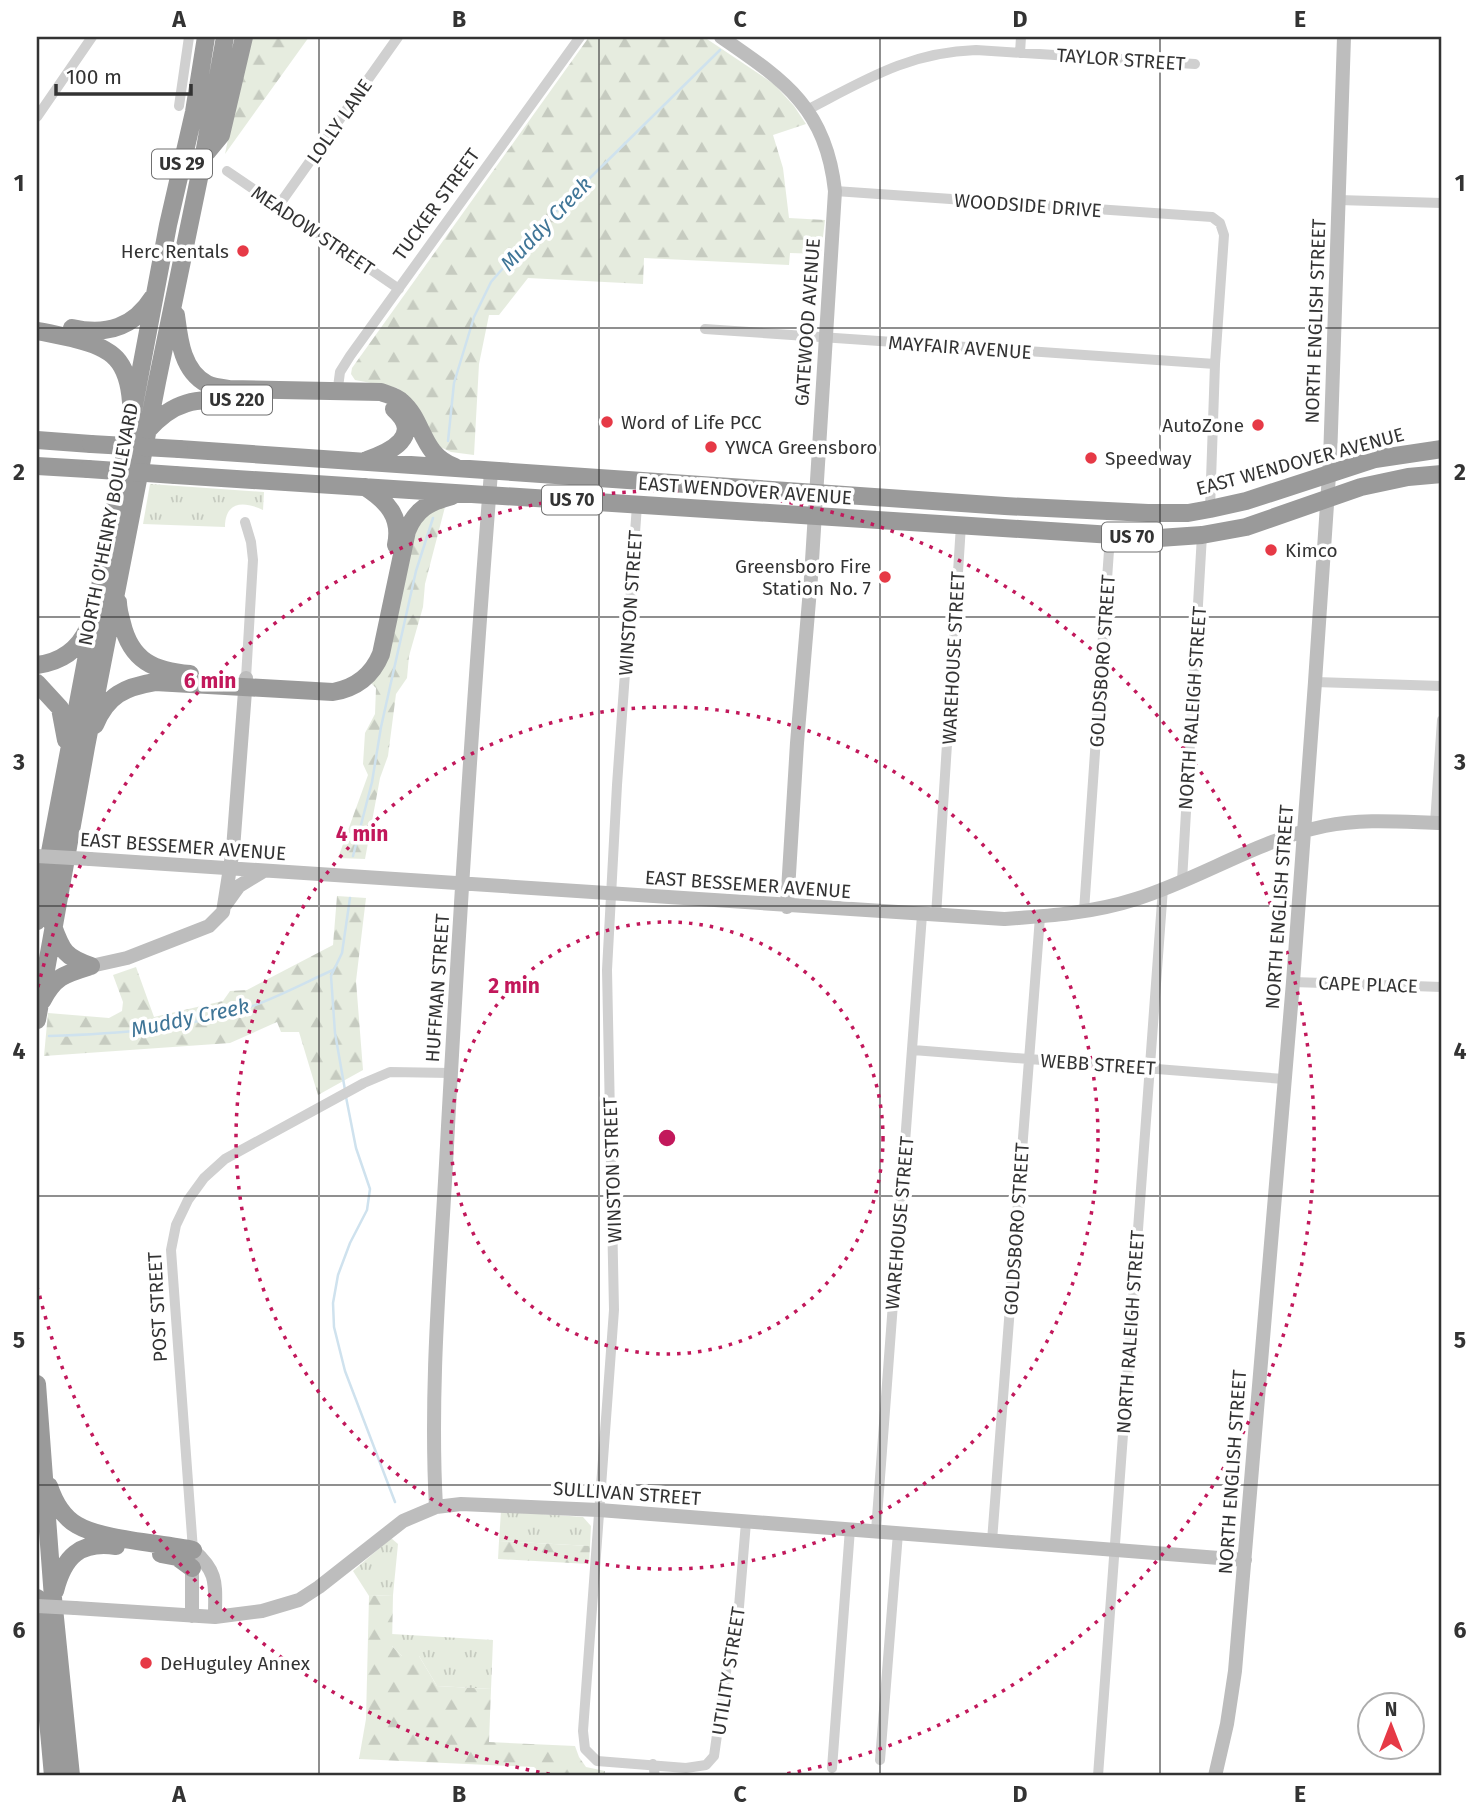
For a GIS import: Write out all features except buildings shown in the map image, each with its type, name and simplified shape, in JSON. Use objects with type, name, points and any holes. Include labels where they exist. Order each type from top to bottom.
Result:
[{"type":"highway","name":"NORTH O'HENRY BOULEVARD","points":[[37,1015],[41,922],[68,752],[168,225],[194,112],[206,37]]},
{"type":"highway","name":"NORTH O'HENRY BOULEVARD","points":[[41,922],[86,747],[225,37]]},
{"type":"highway","points":[[204,155],[221,135],[244,37]]},
{"type":"highway","points":[[37,321],[85,331],[126,325],[144,312],[157,290]]},
{"type":"highway","points":[[174,298],[178,338],[184,356],[192,371],[207,384],[229,389],[337,395],[381,392],[398,398],[410,410],[423,439],[435,454],[447,464],[461,469]]},
{"type":"highway","points":[[37,331],[94,344],[112,352],[124,369],[130,389],[133,417]]},
{"type":"highway","name":"US 220","points":[[147,431],[160,417],[179,404],[199,400],[337,395],[381,402],[401,416],[405,433],[392,450],[360,463]]},
{"type":"highway","name":"EAST WENDOVER AVENUE","points":[[37,440],[1138,513],[1188,513],[1210,509],[1246,501],[1329,473],[1400,454],[1442,449]]},
{"type":"highway","name":"EAST WENDOVER AVENUE","points":[[37,466],[1160,538],[1202,535],[1258,523],[1385,481],[1442,474]]},
{"type":"highway","points":[[86,747],[100,713],[115,695],[131,686],[155,682],[334,683],[351,677],[368,659],[398,533],[395,518],[387,504],[365,487]]},
{"type":"highway","points":[[119,577],[118,607],[124,632],[135,654],[162,670],[245,683],[333,692],[353,687],[377,664],[411,520],[427,505],[466,493]]},
{"type":"highway","points":[[37,665],[51,663],[69,654],[83,640],[96,609]]},
{"type":"highway","points":[[37,683],[60,708],[68,752]]},
{"type":"highway","points":[[41,922],[71,959],[90,966]]},
{"type":"highway","points":[[37,1015],[50,986],[63,975],[90,966]]},
{"type":"highway","points":[[37,1384],[44,1469],[42,1600],[53,1776]]},
{"type":"highway","points":[[44,1469],[51,1493],[62,1511],[76,1524],[96,1533],[192,1559]]},
{"type":"highway","points":[[71,1776],[42,1600],[68,1560],[83,1547],[100,1544],[192,1559]]},
{"type":"street","points":[[37,117],[92,37]]},
{"type":"street","points":[[178,106],[189,37]]},
{"type":"street","name":"LOLLY LANE","points":[[279,205],[398,37]]},
{"type":"street","name":"TUCKER STREET","points":[[337,395],[344,364],[580,37]]},
{"type":"street","name":"GATEWOOD AVENUE","points":[[722,37],[782,81],[807,110],[826,148],[835,191],[787,907]]},
{"type":"street","points":[[1020,53],[1021,37]]},
{"type":"street","name":"NORTH ENGLISH STREET","points":[[1215,1776],[1235,1671],[1293,982],[1329,473],[1344,37]]},
{"type":"street","name":"TAYLOR STREET","points":[[807,110],[886,69],[946,51],[1195,64]]},
{"type":"street","name":"MEADOW STREET","points":[[227,171],[399,289]]},
{"type":"street","name":"WOODSIDE DRIVE","points":[[835,191],[1212,218],[1220,223],[1224,235],[1215,364]]},
{"type":"street","points":[[1338,200],[1442,204]]},
{"type":"street","name":"MAYFAIR AVENUE","points":[[705,329],[1215,364]]},
{"type":"street","points":[[1210,509],[1215,364]]},
{"type":"street","name":"HUFFMAN STREET","points":[[436,1507],[436,1376],[451,1073],[491,472]]},
{"type":"street","name":"WINSTON STREET","points":[[637,505],[610,893],[607,1003],[614,1310],[583,1731],[585,1749],[597,1761],[653,1764]]},
{"type":"street","points":[[225,905],[233,849],[253,560],[245,522]]},
{"type":"street","name":"WAREHOUSE STREET","points":[[876,1531],[913,1050],[929,915],[961,525]]},
{"type":"street","name":"NORTH RALEIGH STREET","points":[[1182,881],[1202,535]]},
{"type":"street","name":"GOLDSBORO STREET","points":[[1084,911],[1110,536]]},
{"type":"street","points":[[1315,682],[1442,686]]},
{"type":"street","points":[[1438,823],[1442,720]]},
{"type":"street","name":"EAST BESSEMER AVENUE","points":[[37,856],[787,907],[1004,919],[1084,911],[1121,903],[1303,831],[1347,823],[1438,823]]},
{"type":"street","points":[[90,966],[127,958],[209,926],[219,917],[239,886],[264,871]]},
{"type":"street","name":"NORTH RALEIGH STREET","points":[[1098,1776],[1163,888]]},
{"type":"street","name":"GOLDSBORO STREET","points":[[992,1541],[1040,917]]},
{"type":"street","name":"CAPE PLACE","points":[[1293,982],[1442,987]]},
{"type":"street","name":"WEBB STREET","points":[[913,1050],[1284,1079]]},
{"type":"street","name":"POST STREET","points":[[192,1616],[192,1559],[172,1250],[176,1225],[188,1200],[204,1178],[225,1159],[364,1083],[390,1072],[451,1073]]},
{"type":"street","name":"SULLIVAN STREET","points":[[42,1600],[75,1608],[192,1616],[215,1617],[262,1611],[299,1600],[402,1521],[436,1507],[486,1504],[599,1510],[1245,1560]]},
{"type":"street","name":"UTILITY STREET","points":[[653,1764],[686,1768],[706,1765],[714,1756],[727,1665],[736,1643],[746,1522]]},
{"type":"street","points":[[832,1768],[850,1529]]},
{"type":"street","points":[[880,1760],[898,1533]]},
{"type":"street","points":[[192,1559],[208,1563],[213,1573],[215,1617]]},
{"type":"street","points":[[653,1764],[655,1776]]},
{"type":"green space","points":[[249,37],[309,37],[225,154]]},
{"type":"green space","points":[[589,37],[704,37],[774,84],[806,124],[773,135],[783,168],[789,218],[825,220],[821,254],[790,253],[789,265],[644,258],[643,284],[528,278],[499,315],[489,315],[479,364],[474,455],[451,452],[436,445],[411,399],[397,388],[355,380],[351,374],[352,368]]},
{"type":"green space","points":[[150,484],[264,492],[263,510],[249,505],[237,505],[228,512],[225,527],[143,524]]},
{"type":"green space","points":[[445,507],[425,584],[423,607],[409,656],[407,678],[396,694],[388,756],[380,778],[365,859],[338,858],[368,775],[363,764],[365,733],[375,714],[376,688],[370,682],[413,528],[427,513]]},
{"type":"green space","points":[[337,896],[366,898],[356,981],[363,1070],[318,1095],[299,1032],[281,1032],[277,1022],[230,1043],[44,1056],[48,1013],[109,1018],[122,1011],[123,1002],[113,975],[136,967],[154,1017],[223,1001],[230,991],[247,990],[333,945]]},
{"type":"green space","points":[[501,1511],[583,1517],[591,1526],[590,1546],[499,1541]]},
{"type":"green space","points":[[391,1538],[398,1544],[393,1595],[369,1596],[353,1571]]},
{"type":"green space","points":[[499,1541],[590,1546],[589,1564],[498,1559]]},
{"type":"green space","points":[[393,1595],[392,1646],[402,1656],[419,1656],[437,1686],[491,1689],[489,1742],[575,1746],[586,1767],[605,1771],[605,1776],[544,1776],[534,1767],[359,1759],[366,1719],[369,1596]]},
{"type":"green space","points":[[392,1634],[493,1640],[491,1689],[437,1686],[419,1656],[402,1656],[392,1646]]},
{"type":"waterway","name":"Muddy Creek","points":[[448,441],[454,383],[474,317],[491,282],[532,235],[720,50]]},
{"type":"waterway","name":"Muddy Creek","points":[[353,856],[372,782],[381,727],[416,571],[433,518]]},
{"type":"waterway","points":[[345,1090],[335,1033],[331,976],[342,953],[350,898]]},
{"type":"waterway","name":"Muddy Creek","points":[[49,1036],[125,1032],[201,1021],[260,1003],[333,970]]},
{"type":"waterway","points":[[346,1097],[356,1148],[370,1189],[367,1210],[338,1275],[333,1303],[334,1327],[345,1371],[395,1502]]},
{"type":"place","name":"Herc Rentals","points":[[243,251]]},
{"type":"place","name":"Word of Life PCC","points":[[607,422]]},
{"type":"place","name":"AutoZone","points":[[1258,425]]},
{"type":"place","name":"YWCA Greensboro","points":[[711,447]]},
{"type":"place","name":"Speedway","points":[[1091,458]]},
{"type":"place","name":"Kimco","points":[[1271,550]]},
{"type":"place","name":"Greensboro Fire Station No. 7","points":[[885,577]]},
{"type":"place","name":"DeHuguley Annex","points":[[146,1663]]}]
